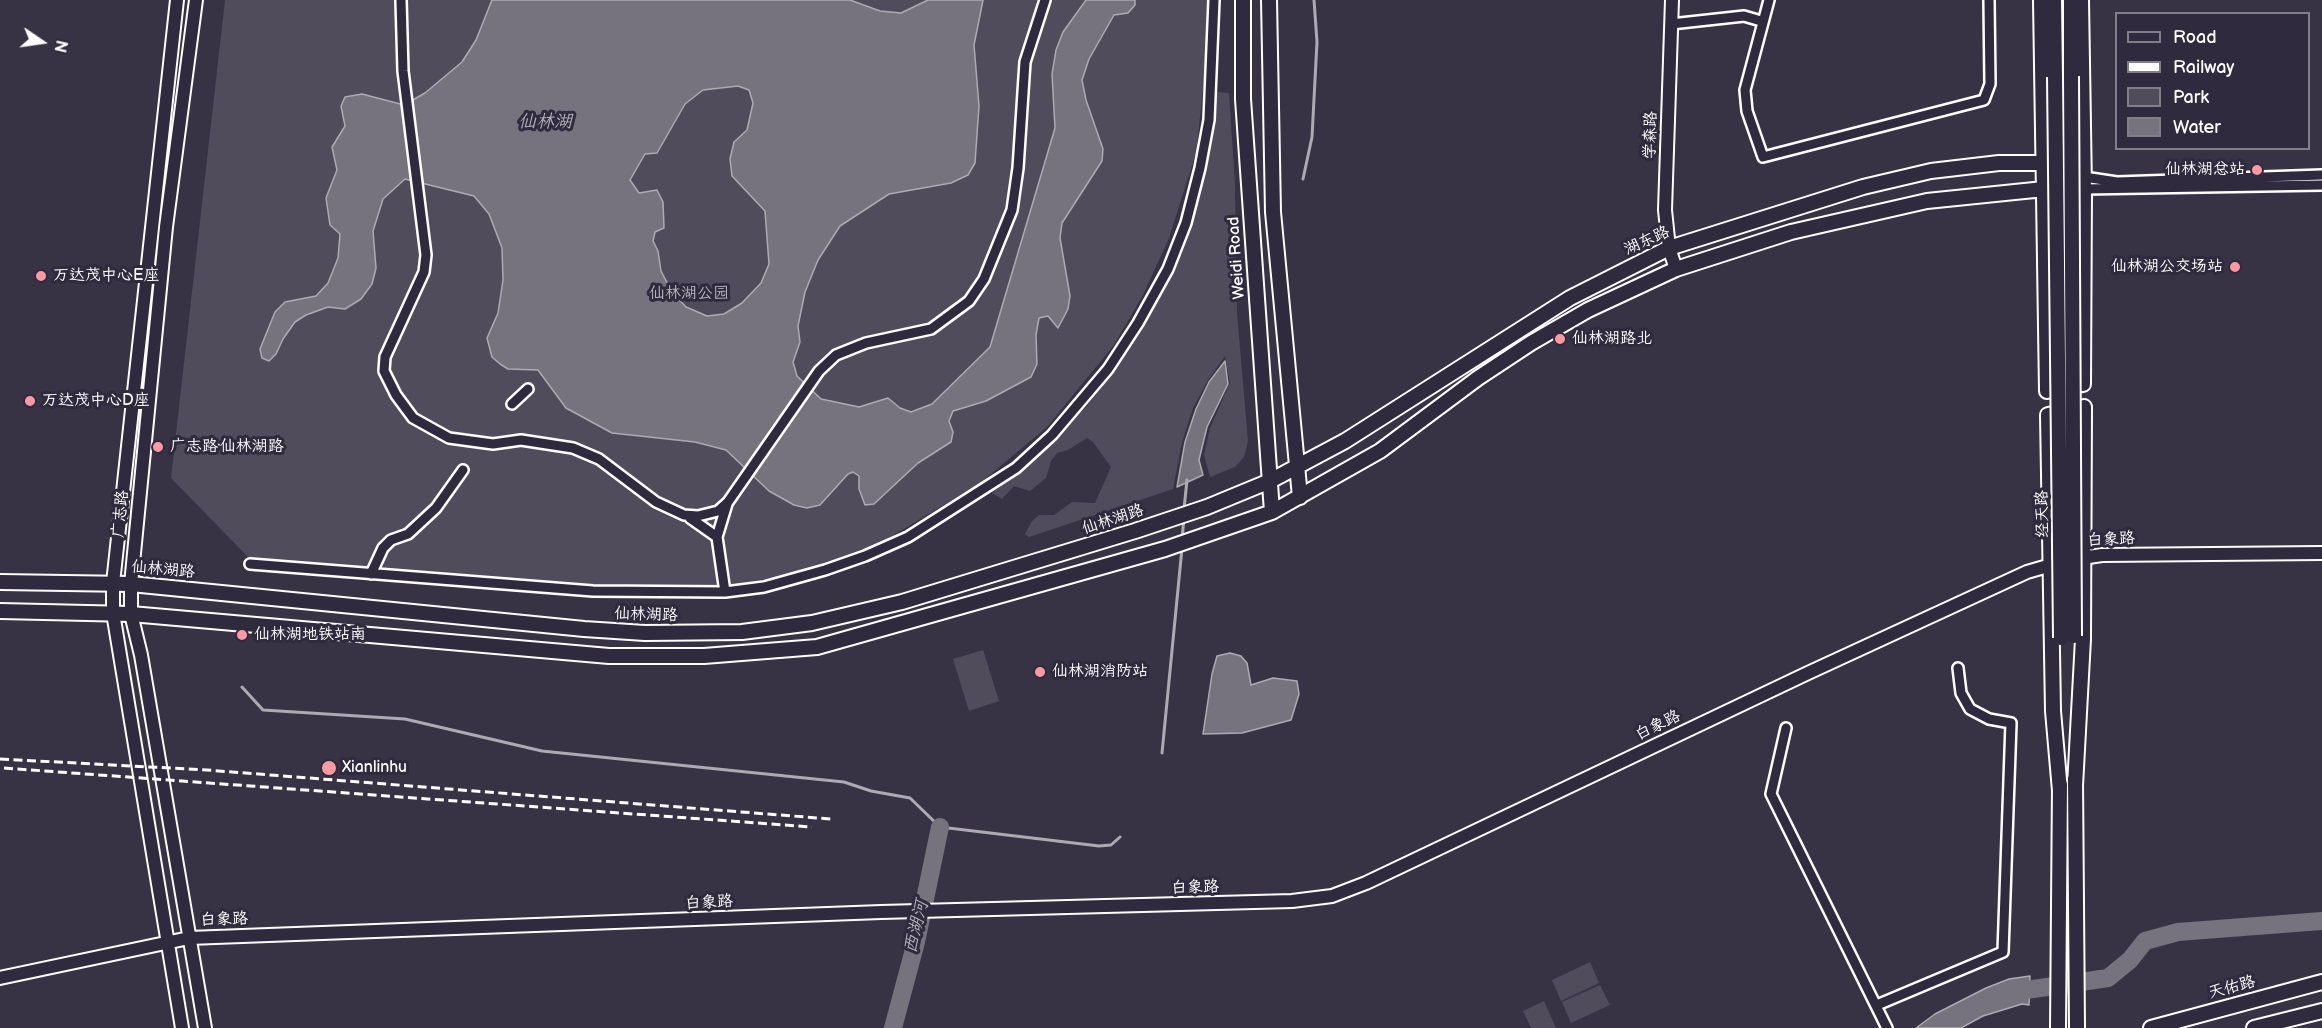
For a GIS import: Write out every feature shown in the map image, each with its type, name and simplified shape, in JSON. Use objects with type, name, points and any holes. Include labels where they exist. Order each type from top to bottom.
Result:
[{"type":"main road","name":"Weidi Road","points":[[1244,0],[1243,99],[1272,513]]},
{"type":"main road","points":[[1269,0],[1274,212],[1300,497]]},
{"type":"main road","points":[[2041,0],[2047,391],[2083,384],[2084,183],[2081,0]]},
{"type":"main road","name":"经天路","points":[[2054,0],[2068,637],[2075,786],[2077,1028]]},
{"type":"main road","name":"经天路","points":[[2058,1028],[2060,791],[2068,637],[2071,0]]},
{"type":"main road","name":"湖东路","points":[[1270,481],[1345,441],[1570,298],[1668,248],[1863,187],[1931,171],[1999,163],[2043,164],[2084,183]]},
{"type":"main road","points":[[0,611],[131,614],[609,656],[704,656],[817,647],[1165,549],[1272,513],[1380,451],[1478,378],[1531,343],[1588,310],[1676,269],[1791,232],[1927,201],[2084,183]]},
{"type":"main road","points":[[2064,387],[2065,411]]},
{"type":"main road","points":[[2060,791],[2053,711],[2048,415],[2084,407],[2083,639],[2075,786]]},
{"type":"main road","name":"仙林湖路","points":[[0,582],[131,584],[584,629],[705,633],[812,623],[902,602],[1207,507],[1270,481]]},
{"type":"main road","points":[[704,656],[705,633]]},
{"type":"main road","name":"天佑路","points":[[2151,1028],[2168,1026],[2322,982]]},
{"type":"main road","points":[[2254,1028],[2322,1011]]},
{"type":"street","name":"广志路","points":[[177,0],[113,583],[113,613],[182,1028]]},
{"type":"street","name":"广志路","points":[[196,0],[166,227],[131,584],[131,614],[205,1028]]},
{"type":"street","points":[[401,0],[406,94],[426,255],[424,272],[390,344],[384,371],[396,395],[413,418],[449,438],[474,443],[520,440],[573,448],[599,459],[656,502],[684,515],[717,537]]},
{"type":"street","points":[[684,515],[709,514],[728,502],[819,371],[841,351],[931,329],[969,301],[984,279],[1012,210],[1018,168],[1025,62],[1045,0]]},
{"type":"street","points":[[250,564],[593,591],[725,592],[764,587],[825,570],[908,537],[1016,468],[1052,435],[1108,369],[1168,269],[1185,223],[1209,120],[1214,0]]},
{"type":"street","name":"学森路","points":[[1672,0],[1665,210],[1668,248],[1676,269]]},
{"type":"street","points":[[1769,0],[1761,21],[1745,90],[1747,111],[1763,157],[1984,100],[1990,84],[1989,0]]},
{"type":"street","points":[[1671,24],[1744,16],[1761,21]]},
{"type":"street","points":[[2084,183],[2322,175]]},
{"type":"street","points":[[2084,183],[2322,185]]},
{"type":"street","points":[[512,404],[528,389]]},
{"type":"street","points":[[371,574],[383,548],[391,540],[408,534],[436,508],[462,470]]},
{"type":"street","points":[[725,592],[717,537],[728,502]]},
{"type":"street","name":"白象路","points":[[0,978],[189,938],[881,912],[1292,901],[1332,896],[1366,884],[1808,673],[2017,577],[2050,565],[2084,557],[2322,553]]},
{"type":"street","points":[[1877,1005],[2003,952],[2011,723],[1989,719],[1970,709],[1961,693],[1958,669]]},
{"type":"street","points":[[126,701],[131,696],[148,699]]},
{"type":"street","points":[[1786,728],[1772,794],[1887,1028]]},
{"type":"green space","name":"仙林湖公园","points":[[225,0],[1207,0],[1206,63],[1196,153],[1169,238],[1143,295],[1114,345],[1047,427],[979,484],[882,542],[831,563],[782,576],[731,585],[677,588],[578,585],[250,559],[171,478]]},
{"type":"green space","points":[[1217,92],[1229,93],[1235,184],[1237,313],[1248,441],[1244,457],[1235,467],[1210,477],[1204,455],[1210,428],[1230,383],[1225,356],[1208,380],[1193,408],[1182,442],[1173,489],[1029,537],[1025,534],[1032,521],[1039,515],[1054,515],[1072,502],[1095,503],[1111,467],[1093,442],[1087,438],[1068,450],[1057,453],[1051,461],[1046,478],[1030,491],[1014,486],[1002,499],[992,493],[1059,436],[1087,406],[1111,375],[1152,312],[1195,211],[1207,165]]},
{"type":"green space","points":[[983,650],[999,701],[969,711],[953,659]]},
{"type":"green space","points":[[1590,962],[1599,983],[1561,1001],[1552,980]]},
{"type":"green space","points":[[1600,985],[1610,1005],[1571,1023],[1562,1002]]},
{"type":"green space","points":[[1544,1001],[1556,1028],[1531,1028],[1523,1011]]},
{"type":"water","name":"仙林湖","points":[[492,0],[850,0],[880,11],[901,13],[928,0],[983,0],[974,45],[979,106],[975,163],[968,175],[951,183],[889,194],[840,226],[818,260],[805,292],[798,326],[800,342],[793,362],[797,376],[821,399],[859,407],[888,398],[900,408],[911,412],[932,404],[990,347],[1055,128],[1052,74],[1056,50],[1063,32],[1086,0],[1135,0],[1135,5],[1128,13],[1114,15],[1089,59],[1082,80],[1086,100],[1103,149],[1102,161],[1062,223],[1060,238],[1070,296],[1068,309],[1058,328],[1048,316],[1039,318],[1036,335],[1037,364],[1031,377],[986,401],[953,411],[949,421],[953,432],[951,442],[918,463],[874,504],[865,505],[859,489],[859,476],[853,472],[848,474],[820,505],[807,508],[794,505],[769,491],[726,450],[695,442],[612,433],[566,408],[538,370],[508,369],[500,364],[492,357],[487,338],[498,313],[503,280],[502,248],[489,214],[474,196],[405,179],[383,199],[373,231],[376,268],[372,284],[361,299],[345,309],[328,307],[306,315],[295,322],[276,354],[269,361],[262,358],[260,349],[275,312],[285,302],[316,296],[328,283],[338,258],[340,234],[330,225],[326,198],[337,170],[332,147],[345,126],[341,106],[345,97],[362,94],[404,105],[425,93],[462,62],[476,40]],"holes":[[[738,86],[749,90],[753,103],[747,130],[734,142],[730,159],[732,176],[765,211],[769,264],[761,283],[742,303],[724,314],[707,316],[686,307],[672,292],[661,271],[658,251],[653,241],[655,232],[664,228],[663,202],[657,190],[639,193],[630,180],[645,154],[657,153],[685,104],[703,90]]]},
{"type":"water","points":[[1225,361],[1228,384],[1207,427],[1199,460],[1203,475],[1177,487],[1185,442],[1196,409],[1209,382]]},
{"type":"water","points":[[1230,653],[1241,656],[1247,663],[1251,685],[1273,678],[1297,681],[1299,694],[1291,720],[1242,733],[1203,734],[1217,656]]},
{"type":"water","points":[[2030,976],[2029,1005],[2022,1004],[1983,1016],[1961,1028],[1916,1028],[1935,1014],[1986,988],[2009,979]]},
{"type":"waterway","points":[[1303,179],[1312,137],[1317,42],[1314,0]]},
{"type":"waterway","points":[[1184,509],[1187,480]]},
{"type":"waterway","points":[[1182,539],[1184,518]]},
{"type":"waterway","points":[[1162,753],[1182,548]]},
{"type":"waterway","points":[[242,687],[263,710],[405,719],[542,751],[844,782],[871,791],[910,798],[940,827],[1099,846],[1111,845],[1120,837]]},
{"type":"waterway","name":"西湖河","points":[[893,1028],[916,942],[940,827]]},
{"type":"waterway","points":[[2006,993],[2108,978],[2130,960],[2145,941],[2178,932],[2322,921]]},
{"type":"railway","points":[[0,759],[207,770],[831,819]]},
{"type":"railway","points":[[4,768],[812,827]]},
{"type":"place","name":"仙林湖总站","points":[[2257,170]]},
{"type":"place","name":"仙林湖公交场站","points":[[2235,267]]},
{"type":"place","name":"万达茂中心E座","points":[[41,276]]},
{"type":"place","name":"仙林湖路北","points":[[1560,339]]},
{"type":"place","name":"万达茂中心D座","points":[[30,401]]},
{"type":"place","name":"广志路·仙林湖路","points":[[158,447]]},
{"type":"place","name":"仙林湖地铁站南","points":[[242,635]]},
{"type":"place","name":"仙林湖消防站","points":[[1040,672]]},
{"type":"place","name":"Xianlinhu","points":[[329,768]]}]
